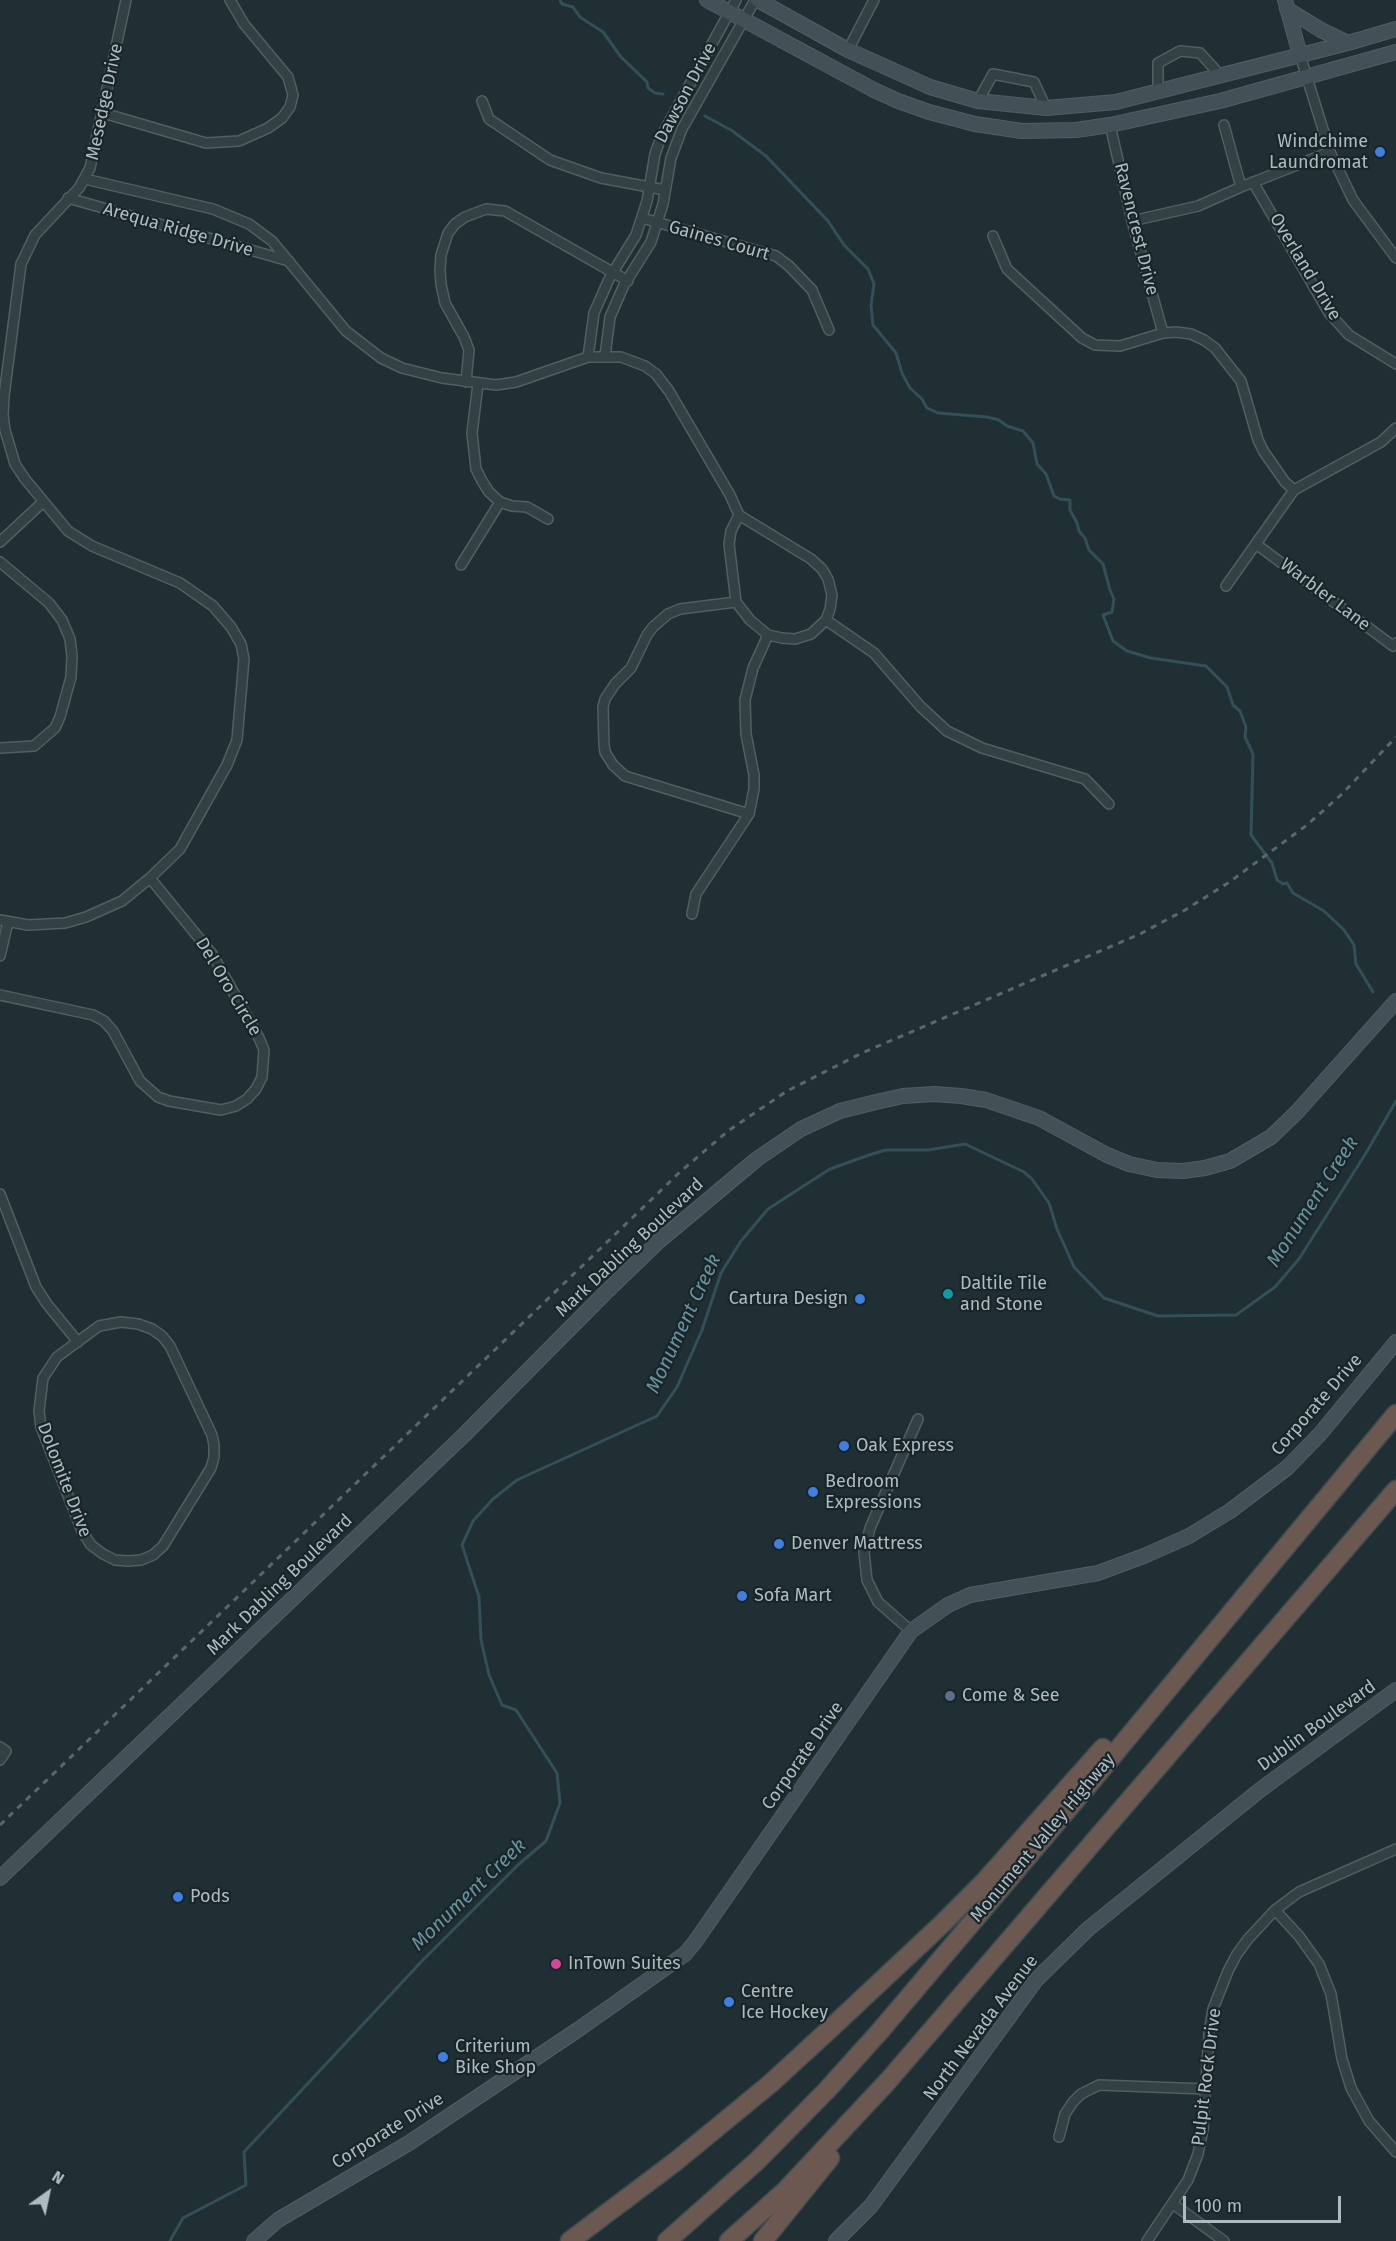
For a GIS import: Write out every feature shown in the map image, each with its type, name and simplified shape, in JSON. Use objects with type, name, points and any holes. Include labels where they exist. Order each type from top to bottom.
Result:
[{"type":"highway","name":"Monument Valley Highway","points":[[667,2241],[757,2161],[858,2055],[1167,1691],[1396,1414]]},
{"type":"highway","points":[[763,2241],[915,2051],[1165,1756],[1396,1490]]},
{"type":"highway","points":[[570,2241],[675,2162],[779,2076],[942,1924],[1025,1837],[1120,1730],[1167,1691]]},
{"type":"highway","points":[[729,2241],[786,2190],[915,2051]]},
{"type":"street","name":"Mesedge Drive","points":[[4,921],[44,925],[86,917],[122,901],[150,878],[171,860],[184,844],[233,753],[238,726],[244,671],[241,644],[231,627],[213,606],[198,594],[166,576],[79,539],[68,531],[15,464],[5,430],[4,406],[21,264],[35,235],[85,179],[95,152],[126,0]]},
{"type":"street","points":[[103,113],[206,143],[239,141],[268,128],[282,118],[290,107],[293,95],[288,77],[244,24],[230,0]]},
{"type":"street","points":[[707,0],[733,6],[744,21],[874,90],[928,112],[975,124],[1022,131],[1076,130],[1110,125],[1220,101],[1396,52]]},
{"type":"street","points":[[757,0],[848,50],[930,87],[978,101],[1046,108],[1116,102],[1396,29]]},
{"type":"street","name":"Dawson Drive","points":[[605,356],[610,317],[616,300],[651,242],[658,223],[671,158],[682,129],[757,0]]},
{"type":"street","points":[[848,50],[874,0]]},
{"type":"street","points":[[1286,5],[1321,30],[1347,43]]},
{"type":"street","points":[[1286,5],[1330,152],[1353,200],[1396,258]]},
{"type":"street","name":"Dawson Drive","points":[[588,357],[594,313],[601,294],[633,242],[642,218],[655,154],[661,137],[733,6]]},
{"type":"street","points":[[1158,91],[1158,63],[1180,51],[1200,52],[1220,75]]},
{"type":"street","points":[[978,101],[993,74],[1034,82],[1046,108]]},
{"type":"street","points":[[482,101],[489,119],[550,160],[601,178],[665,190]]},
{"type":"street","name":"Ravencrest Drive","points":[[1110,125],[1132,221],[1163,333]]},
{"type":"street","points":[[1224,125],[1241,187]]},
{"type":"street","points":[[1132,221],[1198,207],[1253,182],[1330,152]]},
{"type":"street","name":"Arequa Ridge Drive","points":[[85,179],[213,209],[249,224],[272,241],[346,331],[372,352],[402,368],[420,374],[496,385],[516,382],[588,357],[605,356],[633,360],[656,374],[669,390],[739,514],[811,559],[822,569],[828,579],[832,595],[826,620]]},
{"type":"street","name":"Overland Drive","points":[[1253,182],[1329,313],[1349,335],[1396,364]]},
{"type":"street","name":"Arequa Ridge Drive","points":[[68,198],[222,244],[289,261]]},
{"type":"street","points":[[466,382],[469,350],[445,303],[441,284],[441,255],[448,233],[455,224],[486,209],[505,211],[628,281]]},
{"type":"street","name":"Gaines Court","points":[[642,218],[776,256],[812,290],[829,330]]},
{"type":"street","points":[[993,236],[1007,270],[1082,338],[1095,345],[1120,346],[1163,333],[1191,334],[1215,348],[1241,381],[1258,440],[1264,452],[1285,482],[1294,490]]},
{"type":"street","points":[[478,384],[472,433],[476,469],[489,492],[500,502],[527,507],[548,519]]},
{"type":"street","points":[[1226,586],[1294,490],[1381,442],[1396,428]]},
{"type":"street","points":[[0,542],[43,502]]},
{"type":"street","points":[[461,565],[500,502]]},
{"type":"street","points":[[739,514],[731,531],[729,544],[736,602],[750,620],[768,635],[795,639],[811,634],[826,620],[874,654],[920,706],[947,731],[982,748],[1085,779],[1109,804]]},
{"type":"street","name":"Warbler Lane","points":[[1256,544],[1394,645]]},
{"type":"street","points":[[0,562],[49,603],[62,621],[70,639],[72,656],[71,677],[55,728],[34,746],[20,749],[0,748]]},
{"type":"street","points":[[736,602],[680,609],[668,614],[653,627],[631,668],[615,684],[606,699],[603,707],[604,744],[605,752],[613,765],[625,776],[749,814]]},
{"type":"street","points":[[692,914],[696,894],[749,814],[754,775],[746,734],[745,700],[753,668],[768,635]]},
{"type":"street","name":"Del Oro Circle","points":[[0,994],[93,1015],[104,1021],[113,1031],[140,1081],[158,1097],[221,1110],[236,1106],[247,1099],[256,1089],[263,1075],[264,1050],[260,1038],[212,954],[150,878]]},
{"type":"street","points":[[0,956],[4,921]]},
{"type":"street","name":"Mark Dabling Boulevard","points":[[0,1878],[464,1435],[659,1241],[757,1159],[801,1129],[840,1111],[903,1096],[934,1094],[961,1096],[986,1100],[1039,1118],[1107,1155],[1129,1164],[1157,1170],[1183,1171],[1205,1168],[1230,1161],[1271,1137],[1303,1105],[1396,1001]]},
{"type":"street","points":[[0,1194],[36,1287],[78,1342]]},
{"type":"street","name":"Dolomite Drive","points":[[110,1323],[138,1324],[152,1329],[170,1346],[212,1435],[214,1457],[211,1468],[163,1546],[153,1555],[141,1560],[115,1560],[91,1545],[82,1532],[41,1427],[39,1411],[43,1378],[57,1358],[78,1342],[99,1326],[110,1323]]},
{"type":"street","name":"Corporate Drive","points":[[254,2241],[278,2220],[409,2143],[579,2029],[685,1954],[910,1631],[948,1605],[970,1595],[1098,1573],[1189,1536],[1222,1516],[1287,1468],[1320,1434],[1396,1342]]},
{"type":"street","points":[[910,1631],[878,1602],[867,1581],[864,1552],[870,1528],[918,1419]]},
{"type":"street","name":"Dublin Boulevard","points":[[1260,1790],[1396,1690]]},
{"type":"street","points":[[0,1747],[6,1751],[0,1760]]},
{"type":"street","name":"North Nevada Avenue","points":[[836,2241],[871,2206],[1036,1980],[1088,1929],[1260,1790]]},
{"type":"street","name":"Pulpit Rock Drive","points":[[1147,2241],[1188,2180],[1198,2154],[1203,2129],[1209,2033],[1221,1988],[1237,1954],[1275,1910],[1310,1886],[1396,1849]]},
{"type":"street","points":[[1275,1910],[1299,1936],[1319,1964],[1330,1994],[1343,2065],[1351,2088],[1369,2121],[1396,2152]]},
{"type":"street","points":[[1059,2137],[1065,2114],[1073,2102],[1081,2094],[1099,2085],[1206,2090]]},
{"type":"street","points":[[1173,2204],[1224,2241]]},
{"type":"waterway","points":[[560,0],[562,4],[573,7],[580,17],[603,32],[621,57],[647,82],[648,88],[655,93],[663,94]]},
{"type":"waterway","points":[[705,116],[731,130],[766,156],[828,221],[844,245],[868,269],[874,284],[871,305],[873,325],[896,353],[902,373],[910,388],[922,399],[927,408],[938,413],[999,420],[1007,426],[1023,431],[1033,443],[1037,464],[1046,474],[1054,496],[1070,500],[1070,510],[1079,531],[1085,538],[1089,550],[1103,564],[1114,599],[1112,612],[1103,615],[1113,641],[1127,651],[1151,658],[1206,666],[1227,687],[1233,705],[1240,711],[1246,727],[1245,737],[1253,754],[1251,835],[1272,863],[1277,880],[1283,884],[1287,883],[1293,893],[1324,911],[1344,930],[1354,945],[1356,964],[1373,992]]},
{"type":"waterway","name":"Monument Creek","points":[[170,2241],[183,2218],[246,2185],[244,2152],[421,1962],[519,1864],[546,1841],[560,1803],[557,1773],[516,1710],[502,1705],[489,1675],[481,1640],[479,1597],[462,1545],[473,1521],[493,1499],[517,1480],[657,1416],[677,1387],[702,1330],[721,1273],[741,1241],[768,1209],[830,1169],[869,1155],[886,1150],[928,1150],[965,1144],[1024,1172],[1032,1179],[1049,1203],[1057,1229],[1074,1267],[1104,1298],[1158,1316],[1236,1315],[1275,1287],[1299,1259],[1396,1101]]},
{"type":"railway","points":[[0,1825],[680,1172],[728,1131],[787,1091],[862,1053],[1140,934],[1185,910],[1228,883],[1307,825],[1342,794],[1396,737]]},
{"type":"place","name":"Windchime Laundromat","points":[[1380,152]]},
{"type":"place","name":"Daltile Tile and Stone","points":[[948,1294]]},
{"type":"place","name":"Cartura Design","points":[[860,1299]]},
{"type":"place","name":"Oak Express","points":[[844,1446]]},
{"type":"place","name":"Bedroom Expressions","points":[[813,1492]]},
{"type":"place","name":"Denver Mattress","points":[[779,1544]]},
{"type":"place","name":"Sofa Mart","points":[[742,1596]]},
{"type":"place","name":"Come & See","points":[[950,1696]]},
{"type":"place","name":"Pods","points":[[178,1897]]},
{"type":"place","name":"InTown Suites","points":[[556,1964]]},
{"type":"place","name":"Centre Ice Hockey","points":[[729,2002]]},
{"type":"place","name":"Criterium Bike Shop","points":[[443,2057]]}]
